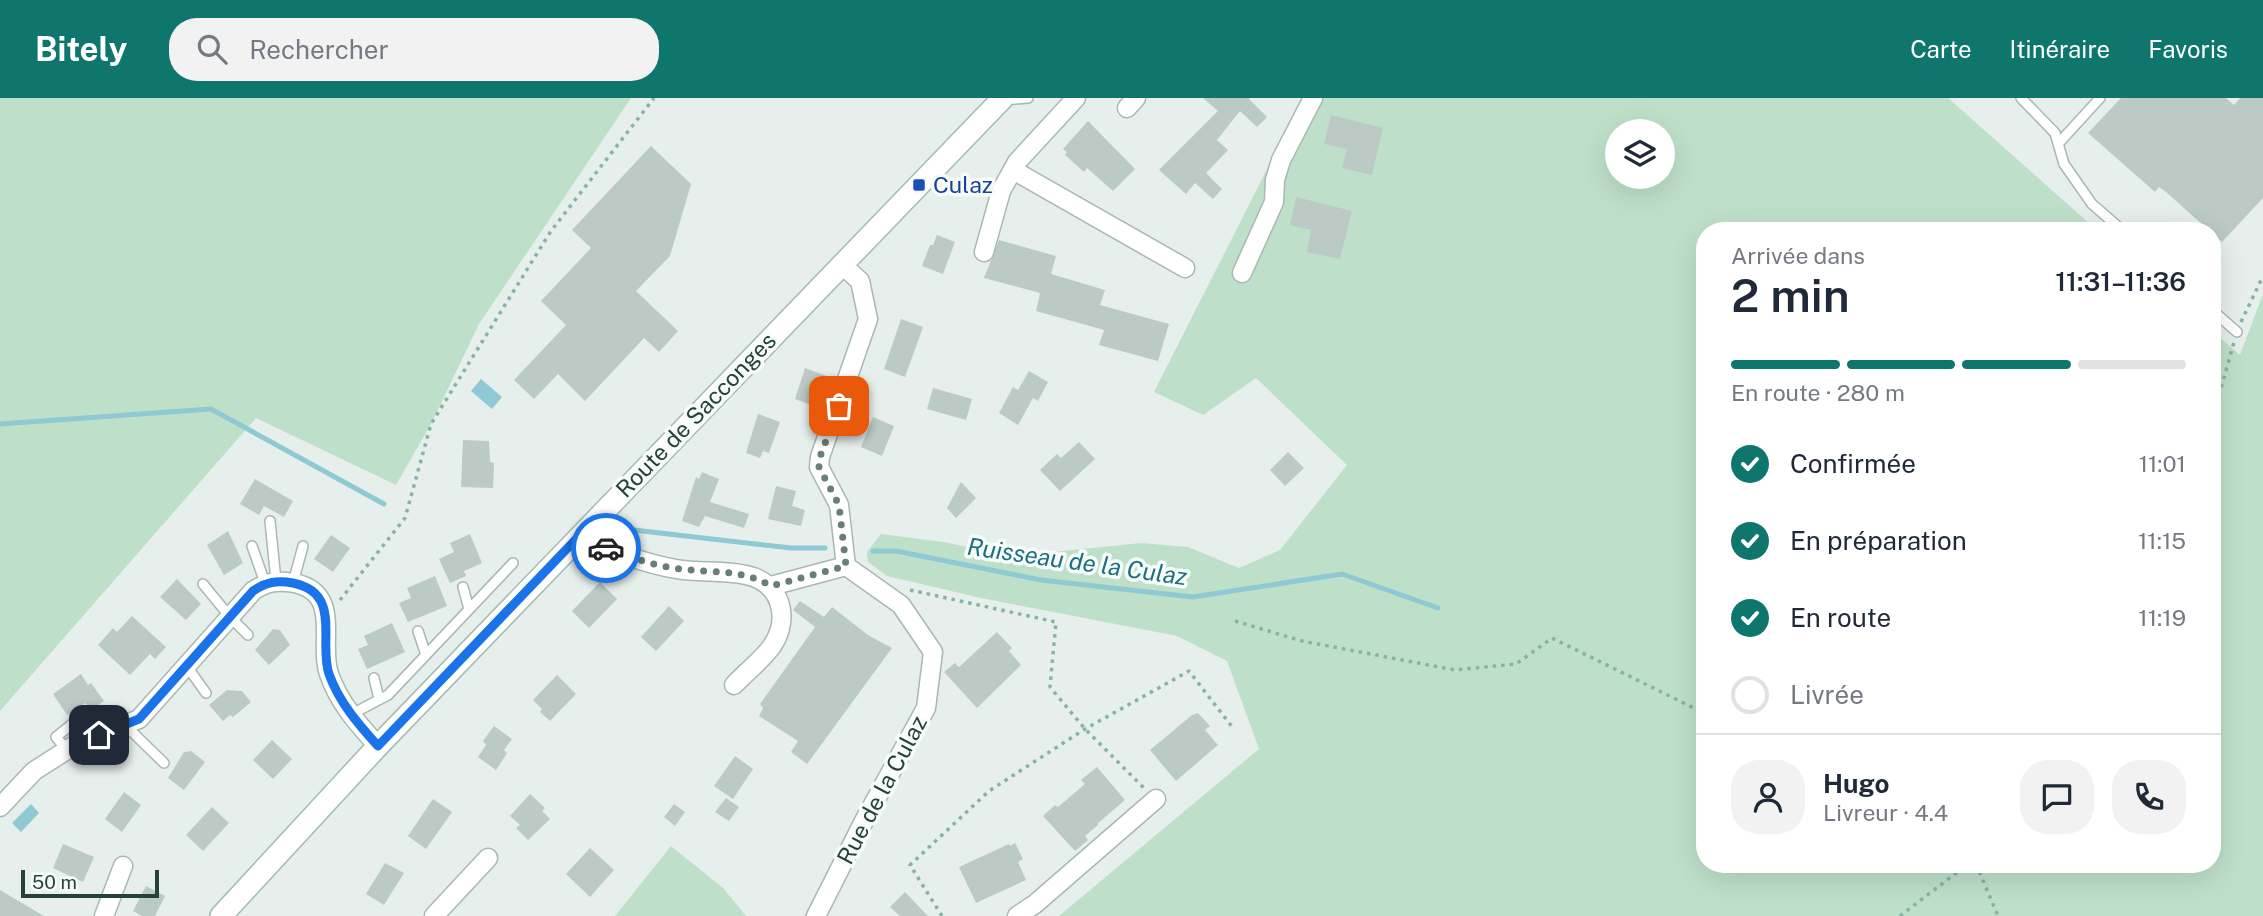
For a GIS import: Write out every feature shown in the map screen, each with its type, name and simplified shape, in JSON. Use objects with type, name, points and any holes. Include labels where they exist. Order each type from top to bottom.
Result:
[{"type":"street","points":[[984,252],[1001,191],[1017,162],[1076,98]]},
{"type":"street","points":[[1242,273],[1274,202],[1275,180],[1281,160],[1313,98]]},
{"type":"street","name":"Route de Sacconges","points":[[221,916],[378,746],[1002,99]]},
{"type":"street","points":[[1013,170],[1185,268]]},
{"type":"street","points":[[771,586],[846,566],[839,505],[819,467],[820,457],[868,319],[859,281],[842,265]]},
{"type":"street","points":[[580,535],[619,553],[655,565],[749,575],[771,586],[782,609],[779,632],[771,646],[734,685]]},
{"type":"street","name":"Rue de la Culaz","points":[[816,916],[926,708],[933,652],[901,605],[846,566]]},
{"type":"street","points":[[0,807],[34,771],[67,750],[139,719],[253,591],[278,582],[302,585],[322,602],[326,618],[329,673],[351,715],[378,746]]},
{"type":"street","points":[[1017,916],[1035,904],[1156,799]]},
{"type":"street","points":[[434,916],[488,858]]},
{"type":"street","points":[[104,916],[123,866]]},
{"type":"lane","name":"Route de Sacconges","points":[[1002,99],[1028,98]]},
{"type":"lane","points":[[2021,98],[2055,133],[2064,163],[2092,204],[2113,222]]},
{"type":"lane","points":[[2058,144],[2100,98]]},
{"type":"lane","points":[[2221,318],[2237,331]]},
{"type":"lane","points":[[270,521],[278,582]]},
{"type":"lane","points":[[252,546],[278,582]]},
{"type":"lane","points":[[278,582],[303,546]]},
{"type":"lane","points":[[351,715],[388,695],[513,563]]},
{"type":"lane","points":[[203,584],[248,635]]},
{"type":"lane","points":[[463,587],[470,609]]},
{"type":"lane","points":[[418,631],[426,655]]},
{"type":"lane","points":[[186,665],[206,693]]},
{"type":"lane","points":[[374,678],[379,699]]},
{"type":"lane","points":[[67,750],[56,737],[86,713]]},
{"type":"lane","points":[[124,724],[164,763]]},
{"type":"path","points":[[326,618],[405,517],[431,424],[551,231],[654,98]]},
{"type":"path","points":[[2221,388],[2237,331],[2263,276]]},
{"type":"path","points":[[878,588],[914,590],[1056,622],[1050,687],[1086,729],[1156,799]]},
{"type":"path","points":[[1235,621],[1302,640],[1455,670],[1516,664],[1552,638],[1696,709]]},
{"type":"path","points":[[942,916],[909,865],[989,791],[1086,729],[1189,671],[1233,728]]},
{"type":"path","points":[[1900,916],[1956,873]]},
{"type":"path","points":[[1980,873],[1998,916]]},
{"type":"green space","points":[[0,98],[631,98],[479,324],[431,424],[396,485],[256,418],[0,711]]},
{"type":"green space","points":[[1303,98],[1948,98],[2088,222],[1696,222],[1696,873],[2221,873],[2221,339],[2240,355],[2263,294],[2263,916],[1059,916],[1259,749],[1227,661],[1177,636],[981,598],[887,576],[868,562],[867,552],[881,534],[943,542],[1013,556],[1141,543],[1188,547],[1239,568],[1280,550],[1347,465],[1256,378],[1203,415],[1154,392]]},
{"type":"green space","points":[[671,846],[723,888],[746,916],[615,916]]},
{"type":"water","points":[[481,379],[502,397],[492,409],[471,391]]},
{"type":"water","points":[[31,804],[39,813],[21,832],[12,823]]},
{"type":"building","points":[[1203,98],[1250,98],[1267,117],[1257,127],[1240,111],[1217,140],[1228,150],[1206,173],[1222,189],[1213,199],[1195,183],[1186,194],[1159,170],[1218,111]]},
{"type":"building","points":[[2121,98],[2226,98],[2234,105],[2240,98],[2263,98],[2263,198],[2222,242],[2221,222],[2200,222],[2159,187],[2155,192],[2088,133]]},
{"type":"building","points":[[1331,115],[1383,128],[1372,175],[1342,168],[1347,149],[1324,144]]},
{"type":"building","points":[[1088,121],[1135,169],[1113,191],[1087,168],[1084,172],[1065,155],[1067,152],[1063,149]]},
{"type":"building","points":[[651,146],[691,184],[670,256],[636,291],[678,331],[659,352],[644,338],[585,401],[558,374],[534,399],[514,380],[566,325],[541,301],[591,248],[572,230]]},
{"type":"building","points":[[1296,197],[1352,211],[1340,259],[1307,252],[1311,230],[1290,225]]},
{"type":"building","points":[[937,235],[955,242],[943,274],[922,266]]},
{"type":"building","points":[[999,240],[1056,256],[1051,274],[1105,290],[1100,305],[1169,324],[1158,361],[1099,345],[1104,330],[1036,311],[1040,293],[984,278]]},
{"type":"building","points":[[901,319],[923,327],[905,377],[884,369]]},
{"type":"building","points":[[805,368],[827,376],[816,407],[795,399]]},
{"type":"building","points":[[1029,371],[1048,382],[1038,401],[1033,398],[1018,425],[999,413],[1013,387],[1018,390]]},
{"type":"building","points":[[933,388],[972,399],[966,420],[927,409]]},
{"type":"building","points":[[758,414],[780,422],[769,453],[763,451],[760,458],[746,453]]},
{"type":"building","points":[[873,417],[894,426],[882,456],[861,447]]},
{"type":"building","points":[[463,440],[489,441],[490,462],[494,463],[493,488],[461,487]]},
{"type":"building","points":[[1079,442],[1095,459],[1060,491],[1040,470],[1057,454],[1061,458]]},
{"type":"building","points":[[1288,452],[1304,468],[1285,486],[1270,470]]},
{"type":"building","points":[[702,472],[719,479],[710,502],[749,514],[744,528],[705,516],[699,527],[682,521],[696,477],[699,479]]},
{"type":"building","points":[[255,479],[293,501],[284,517],[264,506],[259,515],[240,504]]},
{"type":"building","points":[[961,482],[976,498],[956,518],[947,508]]},
{"type":"building","points":[[776,486],[796,491],[792,506],[805,510],[801,526],[768,519]]},
{"type":"building","points":[[228,531],[243,563],[224,575],[207,545]]},
{"type":"building","points":[[470,534],[482,563],[464,571],[466,576],[450,583],[439,559],[454,552],[450,543]]},
{"type":"building","points":[[331,535],[350,548],[333,572],[314,559]]},
{"type":"building","points":[[435,576],[447,606],[408,622],[399,603],[411,598],[407,588]]},
{"type":"building","points":[[177,579],[201,604],[186,620],[160,597]]},
{"type":"building","points":[[600,582],[617,599],[589,628],[572,611]]},
{"type":"building","points":[[800,601],[824,617],[832,607],[868,635],[892,648],[807,764],[791,752],[798,741],[759,716],[763,708],[760,704],[815,627],[793,610]]},
{"type":"building","points":[[669,606],[684,621],[656,651],[641,637]]},
{"type":"building","points":[[132,616],[166,647],[155,659],[150,654],[130,675],[98,645],[113,628],[117,632]]},
{"type":"building","points":[[392,623],[405,652],[367,669],[358,649],[368,645],[364,636]]},
{"type":"building","points":[[273,629],[280,630],[290,645],[269,665],[255,650]]},
{"type":"building","points":[[997,632],[1012,648],[1009,651],[1021,665],[977,708],[944,672],[955,663],[959,667]]},
{"type":"building","points":[[81,674],[104,701],[92,709],[85,703],[67,715],[53,694]]},
{"type":"building","points":[[557,675],[576,694],[550,721],[540,712],[542,709],[533,700]]},
{"type":"building","points":[[227,690],[242,691],[251,702],[233,717],[230,715],[223,721],[209,705]]},
{"type":"building","points":[[1198,713],[1210,726],[1205,730],[1218,745],[1176,781],[1150,750]]},
{"type":"building","points":[[494,726],[512,739],[496,770],[478,757],[486,745],[483,741]]},
{"type":"building","points":[[272,740],[292,759],[273,779],[253,760]]},
{"type":"building","points":[[191,751],[205,762],[184,790],[168,778],[184,752]]},
{"type":"building","points":[[735,756],[753,769],[733,799],[714,786]]},
{"type":"building","points":[[1097,767],[1125,800],[1085,836],[1088,840],[1075,851],[1043,816],[1085,784],[1081,780]]},
{"type":"building","points":[[124,792],[141,805],[122,832],[105,819]]},
{"type":"building","points":[[530,794],[545,808],[542,811],[550,819],[528,840],[516,828],[520,825],[510,816]]},
{"type":"building","points":[[726,798],[739,807],[729,821],[715,812]]},
{"type":"building","points":[[433,799],[452,812],[426,849],[408,836]]},
{"type":"building","points":[[674,804],[685,812],[675,826],[664,817]]},
{"type":"building","points":[[212,807],[229,823],[203,851],[186,835]]},
{"type":"building","points":[[1015,843],[1023,859],[1018,862],[1026,880],[976,903],[959,867]]},
{"type":"building","points":[[63,844],[94,857],[83,882],[53,868]]},
{"type":"building","points":[[590,848],[614,870],[590,897],[566,874]]},
{"type":"building","points":[[385,863],[404,873],[384,905],[366,894]]},
{"type":"building","points":[[146,886],[165,896],[155,916],[142,916],[133,911]]},
{"type":"building","points":[[0,890],[44,916],[0,916]]},
{"type":"building","points":[[905,892],[928,916],[900,916],[890,907]]},
{"type":"waterway","name":"Ruisseau de la Culaz","points":[[0,424],[211,409],[384,504]]},
{"type":"waterway","name":"Ruisseau de la Culaz","points":[[625,529],[791,548],[825,548]]},
{"type":"waterway","name":"Ruisseau de la Culaz","points":[[873,551],[896,551],[1041,580],[1193,597],[1342,574],[1438,608]]},
{"type":"way so far","points":[[606,548],[655,565],[749,575],[771,586],[846,566],[839,505],[819,467],[820,457],[839,406]]},
{"type":"place","name":"Culaz","points":[[919,185]]},
{"type":"route","points":[[99,735],[139,719],[253,591],[265,583],[276,581],[302,585],[322,602],[327,630],[329,673],[351,715],[378,746],[580,535],[606,548]]}]
